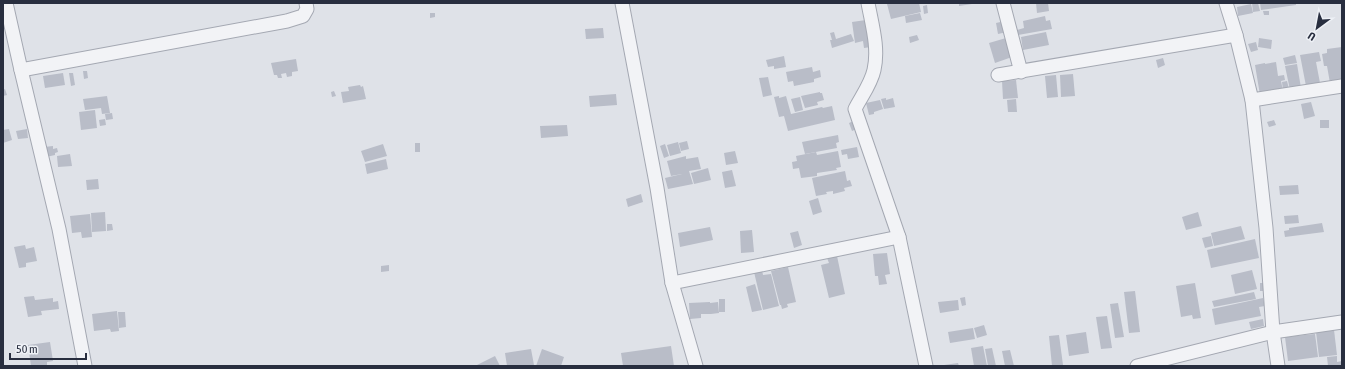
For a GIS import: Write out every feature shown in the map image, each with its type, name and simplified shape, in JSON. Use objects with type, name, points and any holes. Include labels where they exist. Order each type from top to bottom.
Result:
[{"type":"street","points":[[6,3],[20,70],[58,229],[85,366]]},
{"type":"street","points":[[20,70],[287,21],[299,18],[305,14],[307,9],[306,3]]},
{"type":"street","points":[[622,3],[657,188],[672,283],[696,366]]},
{"type":"street","points":[[868,3],[876,45],[876,58],[874,72],[855,109],[899,237],[926,366]]},
{"type":"street","points":[[1003,3],[1021,72]]},
{"type":"street","points":[[1226,3],[1236,34],[1252,100],[1266,228],[1278,366]]},
{"type":"street","points":[[998,75],[1236,34]]},
{"type":"street","points":[[1252,100],[1342,86]]},
{"type":"street","points":[[672,283],[899,237]]},
{"type":"street","points":[[1137,366],[1274,332],[1342,322]]},
{"type":"building","points":[[919,3],[921,12],[891,19],[887,4]]},
{"type":"building","points":[[959,3],[972,3],[972,4],[959,6]]},
{"type":"building","points":[[1036,3],[1048,3],[1049,11],[1037,13]]},
{"type":"building","points":[[1252,3],[1258,3],[1260,11],[1253,12]]},
{"type":"building","points":[[1260,3],[1296,3],[1296,5],[1261,10]]},
{"type":"building","points":[[1251,4],[1253,13],[1238,16],[1237,7]]},
{"type":"building","points":[[927,5],[928,13],[924,14],[923,6]]},
{"type":"building","points":[[1263,11],[1269,11],[1269,15],[1264,15]]},
{"type":"building","points":[[430,13],[435,13],[435,17],[430,18]]},
{"type":"building","points":[[920,13],[922,20],[906,23],[905,16]]},
{"type":"building","points":[[1045,16],[1046,21],[1050,20],[1052,29],[1018,35],[1017,30],[1024,28],[1023,21]]},
{"type":"building","points":[[866,20],[871,47],[864,48],[863,41],[855,43],[852,22]]},
{"type":"building","points":[[1005,21],[1007,32],[998,34],[996,23]]},
{"type":"building","points":[[603,28],[604,38],[586,39],[585,29]]},
{"type":"building","points":[[834,32],[836,39],[851,34],[854,41],[832,48],[830,33]]},
{"type":"building","points":[[1046,32],[1049,45],[1023,50],[1021,37]]},
{"type":"building","points":[[917,35],[919,40],[910,43],[909,37]]},
{"type":"building","points":[[1006,38],[1012,57],[995,63],[989,43]]},
{"type":"building","points":[[1259,38],[1272,40],[1271,49],[1258,47]]},
{"type":"building","points":[[1256,42],[1258,50],[1251,52],[1248,44]]},
{"type":"building","points":[[1342,47],[1342,81],[1330,83],[1327,66],[1324,66],[1322,54],[1327,53],[1327,49]]},
{"type":"building","points":[[1319,52],[1321,61],[1316,62],[1320,83],[1306,86],[1300,55]]},
{"type":"building","points":[[1295,55],[1297,63],[1285,65],[1283,58]]},
{"type":"building","points":[[784,56],[786,67],[774,69],[774,66],[768,67],[766,60]]},
{"type":"building","points":[[1163,58],[1165,65],[1158,68],[1156,60]]},
{"type":"building","points":[[296,59],[298,71],[292,72],[292,76],[287,77],[286,73],[281,74],[282,78],[278,78],[277,75],[274,75],[271,63]]},
{"type":"building","points":[[1276,62],[1278,76],[1284,75],[1285,80],[1281,81],[1283,91],[1260,95],[1255,65]]},
{"type":"building","points":[[1297,64],[1301,88],[1290,90],[1285,66]]},
{"type":"building","points":[[812,67],[813,72],[820,70],[821,77],[814,79],[814,82],[794,86],[793,81],[788,82],[786,72]]},
{"type":"building","points":[[83,71],[87,71],[88,78],[84,79]]},
{"type":"building","points":[[63,73],[65,85],[45,88],[43,76]]},
{"type":"building","points":[[69,73],[73,73],[75,85],[71,86]]},
{"type":"building","points":[[1073,74],[1075,96],[1061,97],[1060,75]]},
{"type":"building","points":[[1056,75],[1058,97],[1047,98],[1045,76]]},
{"type":"building","points":[[768,77],[772,95],[763,97],[759,78]]},
{"type":"building","points":[[1016,80],[1018,98],[1003,99],[1002,81]]},
{"type":"building","points":[[1287,81],[1289,89],[1283,90],[1282,82]]},
{"type":"building","points":[[360,85],[361,87],[363,86],[366,99],[343,103],[341,92],[349,91],[348,87]]},
{"type":"building","points":[[5,89],[7,95],[3,96],[3,90]]},
{"type":"building","points":[[334,91],[336,96],[332,97],[331,92]]},
{"type":"building","points":[[820,92],[822,93],[824,100],[817,102],[818,105],[805,108],[801,96]]},
{"type":"building","points":[[616,94],[617,105],[590,107],[589,96]]},
{"type":"building","points":[[107,96],[110,113],[102,114],[101,108],[85,110],[83,99]]},
{"type":"building","points":[[779,96],[779,98],[786,96],[791,114],[832,106],[835,120],[788,131],[784,116],[779,117],[774,97]]},
{"type":"building","points":[[800,97],[803,110],[795,112],[791,99]]},
{"type":"building","points":[[886,98],[886,100],[893,98],[895,107],[884,109],[881,99]]},
{"type":"building","points":[[1016,99],[1017,112],[1008,112],[1007,100]]},
{"type":"building","points":[[880,100],[883,109],[869,115],[866,103]]},
{"type":"building","points":[[1311,102],[1315,116],[1304,119],[1301,104]]},
{"type":"building","points":[[95,110],[97,128],[81,130],[79,112]]},
{"type":"building","points":[[112,113],[113,119],[106,120],[105,114]]},
{"type":"building","points":[[105,119],[106,125],[100,126],[99,120]]},
{"type":"building","points":[[856,120],[859,128],[852,131],[849,123]]},
{"type":"building","points":[[1274,120],[1276,125],[1269,127],[1267,122]]},
{"type":"building","points":[[1320,120],[1329,120],[1329,128],[1320,128]]},
{"type":"building","points":[[567,125],[568,136],[541,138],[540,126]]},
{"type":"building","points":[[9,129],[12,140],[3,143],[3,130]]},
{"type":"building","points":[[27,129],[28,138],[18,139],[16,131]]},
{"type":"building","points":[[838,135],[839,142],[836,143],[837,148],[805,154],[802,142]]},
{"type":"building","points":[[687,141],[689,149],[681,151],[679,143]]},
{"type":"building","points":[[678,142],[681,153],[670,156],[667,145]]},
{"type":"building","points":[[415,143],[420,143],[420,152],[415,152]]},
{"type":"building","points":[[383,144],[387,156],[365,162],[361,151]]},
{"type":"building","points":[[665,144],[669,156],[664,158],[660,146]]},
{"type":"building","points":[[53,146],[53,149],[57,148],[58,152],[55,153],[55,155],[46,157],[44,147]]},
{"type":"building","points":[[857,147],[859,157],[848,159],[847,154],[842,155],[841,150]]},
{"type":"building","points":[[735,151],[738,163],[726,165],[724,153]]},
{"type":"building","points":[[838,151],[841,167],[836,168],[837,170],[817,173],[817,176],[801,178],[799,168],[793,169],[792,162],[797,161],[796,156],[816,152],[817,155]]},
{"type":"building","points":[[70,154],[72,166],[58,167],[57,156]]},
{"type":"building","points":[[686,156],[686,159],[698,157],[701,169],[689,171],[693,184],[668,189],[665,178],[682,174],[671,176],[667,161]]},
{"type":"building","points":[[386,159],[388,169],[367,174],[365,164]]},
{"type":"building","points":[[708,168],[711,180],[694,184],[691,173]]},
{"type":"building","points":[[732,170],[736,186],[725,188],[722,172]]},
{"type":"building","points":[[845,171],[847,181],[850,180],[852,186],[844,188],[845,191],[833,194],[833,191],[826,192],[827,194],[816,196],[812,178]]},
{"type":"building","points":[[98,179],[99,189],[87,190],[86,180]]},
{"type":"building","points":[[1298,185],[1299,194],[1280,195],[1279,186]]},
{"type":"building","points":[[641,194],[643,202],[628,207],[626,199]]},
{"type":"building","points":[[818,198],[822,212],[813,215],[809,201]]},
{"type":"building","points":[[105,212],[106,231],[92,232],[91,213]]},
{"type":"building","points":[[1198,212],[1202,226],[1186,230],[1182,217]]},
{"type":"building","points":[[90,214],[92,237],[82,238],[81,232],[72,233],[70,216]]},
{"type":"building","points":[[1298,215],[1299,223],[1285,224],[1284,216]]},
{"type":"building","points":[[1322,223],[1324,232],[1285,237],[1284,231],[1289,230],[1289,228]]},
{"type":"building","points":[[107,224],[112,224],[113,230],[107,231]]},
{"type":"building","points":[[1241,226],[1245,239],[1214,246],[1211,233]]},
{"type":"building","points":[[710,227],[713,240],[680,247],[678,233]]},
{"type":"building","points":[[752,230],[754,252],[741,253],[740,231]]},
{"type":"building","points":[[798,231],[802,245],[794,248],[790,233]]},
{"type":"building","points":[[1211,236],[1213,246],[1205,248],[1202,238]]},
{"type":"building","points":[[1255,239],[1259,258],[1211,268],[1207,250]]},
{"type":"building","points":[[25,245],[26,249],[34,247],[37,261],[26,263],[26,267],[19,268],[14,247]]},
{"type":"building","points":[[887,253],[890,274],[885,275],[887,284],[879,285],[878,276],[875,276],[873,254]]},
{"type":"building","points":[[837,256],[845,294],[829,298],[821,265],[829,263],[827,258]]},
{"type":"building","points":[[389,265],[389,271],[381,272],[381,266]]},
{"type":"building","points":[[788,267],[796,302],[787,304],[788,307],[782,309],[771,271]]},
{"type":"building","points":[[762,270],[763,275],[771,274],[779,306],[763,310],[754,272]]},
{"type":"building","points":[[1252,270],[1257,289],[1235,294],[1231,275]]},
{"type":"building","points":[[1195,283],[1201,318],[1193,319],[1192,315],[1181,317],[1176,286]]},
{"type":"building","points":[[1260,283],[1266,283],[1266,291],[1260,291]]},
{"type":"building","points":[[755,284],[762,310],[752,312],[746,287]]},
{"type":"building","points":[[1135,291],[1140,332],[1129,333],[1124,292]]},
{"type":"building","points":[[1254,292],[1256,299],[1214,307],[1212,301]]},
{"type":"building","points":[[34,296],[35,300],[53,298],[53,302],[58,301],[59,309],[41,311],[42,315],[28,317],[24,297]]},
{"type":"building","points":[[965,297],[966,305],[962,306],[960,298]]},
{"type":"building","points":[[1263,298],[1265,306],[1259,307],[1261,316],[1215,325],[1212,309]]},
{"type":"building","points":[[719,299],[725,299],[725,312],[719,312]]},
{"type":"building","points":[[958,300],[959,310],[940,313],[938,302]]},
{"type":"building","points":[[718,302],[719,313],[701,314],[701,318],[690,319],[689,303]]},
{"type":"building","points":[[1118,303],[1124,337],[1115,338],[1110,304]]},
{"type":"building","points":[[117,311],[119,331],[111,332],[110,329],[94,331],[92,314]]},
{"type":"building","points":[[118,312],[125,312],[126,327],[119,328]]},
{"type":"building","points":[[1107,316],[1112,348],[1101,349],[1096,317]]},
{"type":"building","points":[[1263,319],[1264,326],[1251,329],[1249,322]]},
{"type":"building","points":[[984,325],[987,335],[977,338],[974,328]]},
{"type":"building","points":[[973,328],[975,339],[950,343],[948,332]]},
{"type":"building","points":[[1334,330],[1337,355],[1319,357],[1316,332]]},
{"type":"building","points":[[1086,332],[1089,353],[1069,356],[1066,335]]},
{"type":"building","points":[[1315,334],[1318,357],[1288,361],[1285,337]]},
{"type":"building","points":[[1059,335],[1063,365],[1052,366],[1049,336]]},
{"type":"building","points":[[50,342],[53,361],[47,362],[47,365],[31,366],[28,345]]},
{"type":"building","points":[[671,346],[674,366],[623,366],[621,353]]},
{"type":"building","points":[[983,346],[987,366],[974,366],[971,348]]},
{"type":"building","points":[[992,348],[996,366],[988,366],[985,349]]},
{"type":"building","points":[[531,349],[534,365],[507,366],[505,353]]},
{"type":"building","points":[[542,349],[564,357],[561,366],[536,366]]},
{"type":"building","points":[[1010,350],[1014,366],[1005,366],[1002,351]]},
{"type":"building","points":[[495,356],[500,366],[475,366]]},
{"type":"building","points":[[1337,356],[1337,362],[1342,361],[1342,366],[1328,366],[1327,357]]},
{"type":"building","points":[[958,363],[959,366],[944,366],[944,365]]}]
